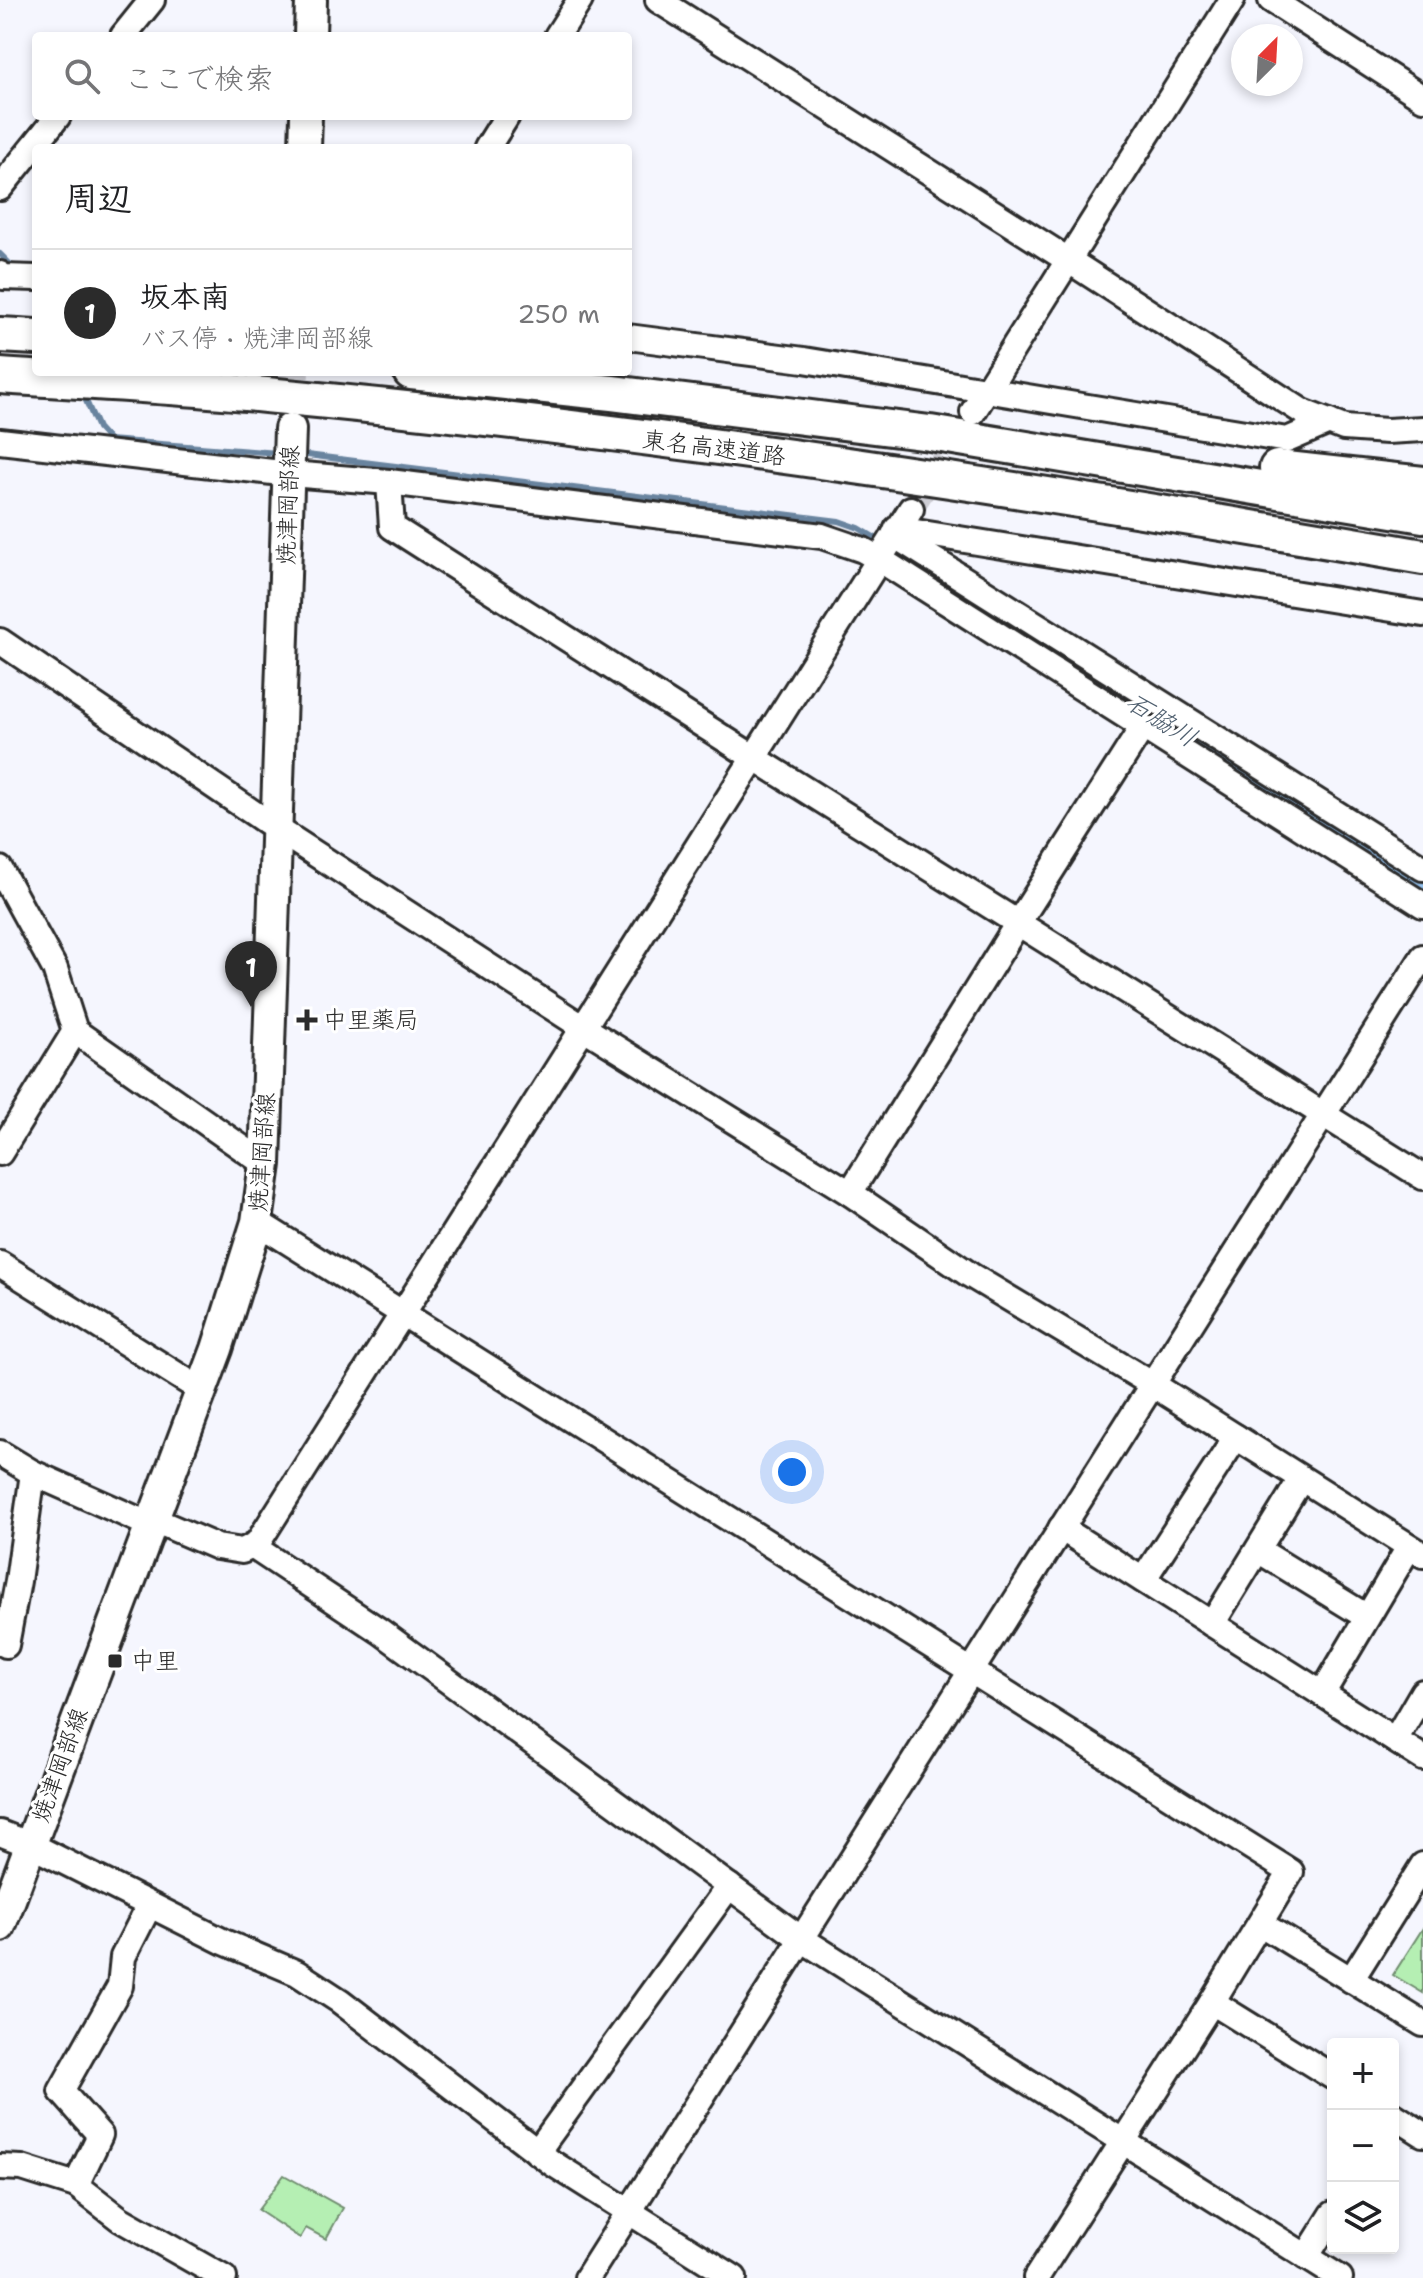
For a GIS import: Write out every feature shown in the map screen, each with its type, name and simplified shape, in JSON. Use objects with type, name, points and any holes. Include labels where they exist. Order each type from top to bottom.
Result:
[{"type":"highway","points":[[0,335],[32,337]]},
{"type":"highway","name":"東名高速道路","points":[[0,376],[262,394],[618,435],[905,472],[1423,557]]},
{"type":"highway","name":"東名高速道路","points":[[449,376],[930,433],[1423,515]]},
{"type":"highway","points":[[930,433],[1423,484]]},
{"type":"main road","points":[[310,32],[311,0]]},
{"type":"main road","points":[[305,144],[306,120]]},
{"type":"main road","name":"焼津岡部線","points":[[0,1926],[217,1349],[257,1222],[265,1164],[290,429]]},
{"type":"street","points":[[126,32],[152,0]]},
{"type":"street","points":[[560,32],[580,0]]},
{"type":"street","points":[[658,0],[1303,412],[1344,428],[1387,431],[1423,429]]},
{"type":"street","points":[[979,401],[1232,0]]},
{"type":"street","points":[[1271,0],[1423,98]]},
{"type":"street","points":[[35,144],[55,120]]},
{"type":"street","points":[[490,144],[504,120]]},
{"type":"street","points":[[0,188],[32,148]]},
{"type":"street","points":[[632,338],[804,360],[979,401],[1287,440],[1329,422]]},
{"type":"street","points":[[0,441],[290,474],[389,482],[822,536],[879,559],[1423,905]]},
{"type":"street","points":[[389,482],[392,527],[1423,1177]]},
{"type":"street","points":[[0,1453],[33,1473],[217,1547],[242,1551],[257,1544],[911,509]]},
{"type":"street","points":[[896,532],[1423,614]]},
{"type":"street","points":[[896,532],[1423,868]]},
{"type":"street","points":[[0,641],[277,829],[584,1028],[850,1193],[970,1275],[1152,1384],[1416,1551],[1367,1617],[1322,1694]]},
{"type":"street","points":[[850,1193],[1142,728]]},
{"type":"street","points":[[0,869],[55,969],[75,1031],[265,1164]]},
{"type":"street","points":[[587,2278],[1423,957]]},
{"type":"street","points":[[0,1153],[75,1031]]},
{"type":"street","points":[[257,1222],[1291,1872],[1036,2278]]},
{"type":"street","points":[[0,1264],[201,1390]]},
{"type":"street","points":[[1143,1580],[1236,1437]]},
{"type":"street","points":[[0,1641],[6,1645],[33,1473]]},
{"type":"street","points":[[1212,1624],[1301,1479]]},
{"type":"street","points":[[1061,1528],[1423,1758]]},
{"type":"street","points":[[252,1546],[380,1631],[800,1938],[1340,2278]]},
{"type":"street","points":[[1258,1550],[1367,1617]]},
{"type":"street","points":[[1395,1740],[1423,1692]]},
{"type":"street","points":[[0,1833],[31,1845],[224,1942],[297,1973],[340,2001],[537,2152],[734,2278]]},
{"type":"street","points":[[1351,1980],[1423,1865]]},
{"type":"street","points":[[537,2152],[729,1886]]},
{"type":"street","points":[[76,2185],[100,2135],[61,2091],[120,1986],[123,1957],[149,1906]]},
{"type":"street","points":[[1261,1924],[1423,2024]]},
{"type":"street","points":[[1212,2002],[1327,2073]]},
{"type":"street","points":[[1399,2120],[1423,2134]]},
{"type":"street","points":[[0,2167],[22,2168],[76,2185],[120,2219],[224,2278]]},
{"type":"street","points":[[1306,2257],[1327,2224]]},
{"type":"green space","points":[[1423,1928],[1423,1993],[1393,1975]]},
{"type":"green space","points":[[284,2175],[343,2208],[326,2239],[306,2228],[300,2238],[258,2210]]},
{"type":"waterway","points":[[0,254],[17,271]]},
{"type":"waterway","points":[[83,394],[98,428],[109,440],[279,453]]},
{"type":"waterway","points":[[299,454],[839,521],[859,528],[882,542]]},
{"type":"waterway","name":"石脇川","points":[[902,554],[1423,883]]},
{"type":"tunnel","points":[[291,422],[294,376]]},
{"type":"tunnel","points":[[911,509],[964,427]]},
{"type":"place","name":"坂本南","points":[[251,1007]]},
{"type":"place","name":"中里薬局","points":[[307,1020]]},
{"type":"place","name":"中里","points":[[115,1661]]}]
